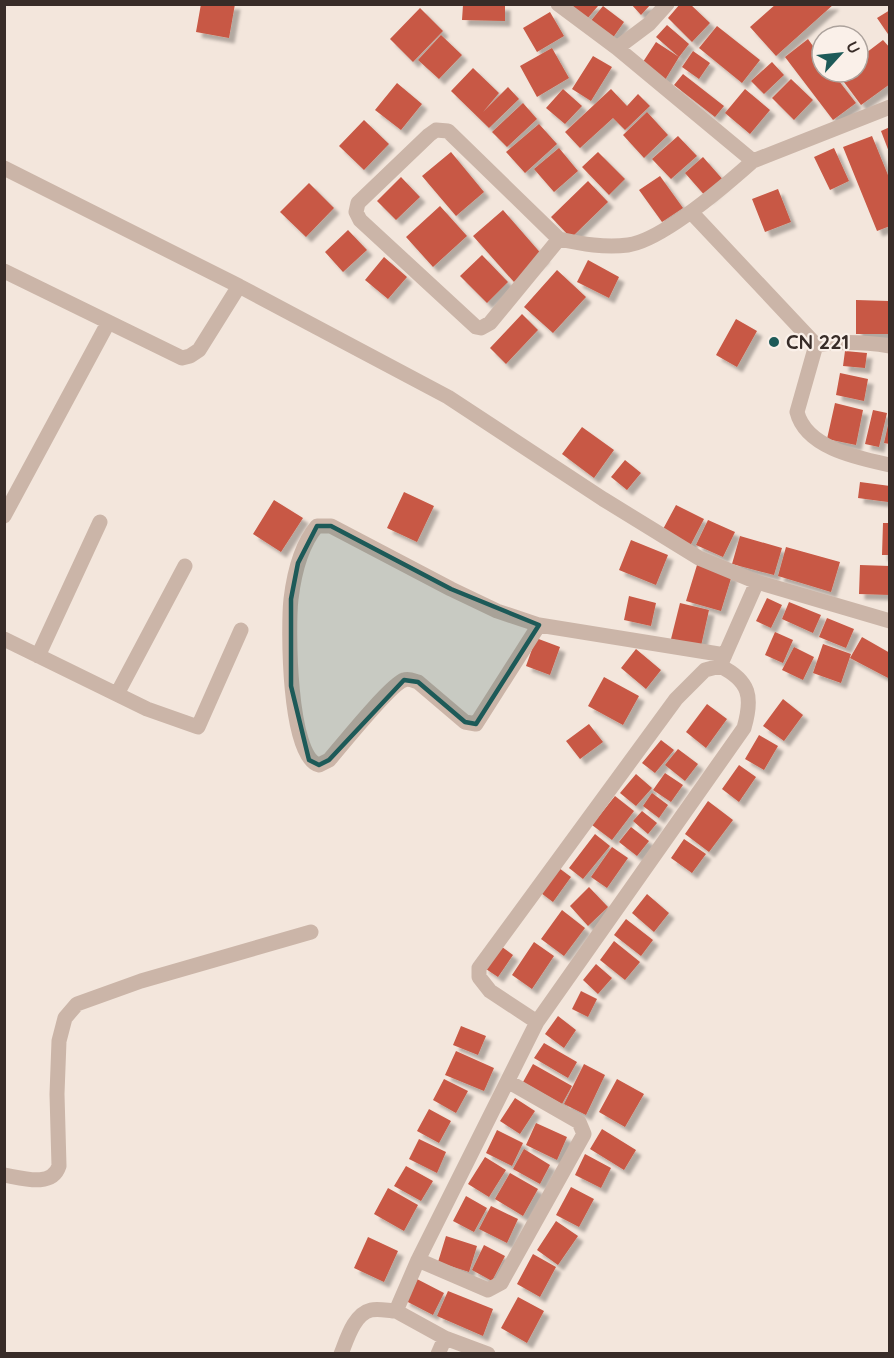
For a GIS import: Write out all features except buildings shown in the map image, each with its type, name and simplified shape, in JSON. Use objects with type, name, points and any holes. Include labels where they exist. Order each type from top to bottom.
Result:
[{"type":"street","points":[[558,4],[617,48],[753,160]]},
{"type":"street","points":[[617,48],[649,24],[667,4]]},
{"type":"street","points":[[560,239],[490,323],[481,328],[476,327],[360,220],[356,212],[358,203],[429,135],[436,130],[444,130],[448,131],[560,239],[598,245],[630,245],[646,239],[691,212],[753,160],[890,107]]},
{"type":"street","points":[[4,168],[239,286],[448,397],[603,499],[699,558],[757,582],[890,621]]},
{"type":"street","points":[[691,212],[816,345]]},
{"type":"street","points":[[5,272],[182,358],[199,350],[239,286]]},
{"type":"street","points":[[4,516],[108,323]]},
{"type":"street","points":[[816,345],[864,342],[890,346]]},
{"type":"street","points":[[816,345],[797,412],[799,422],[804,429],[839,452],[890,465]]},
{"type":"street","points":[[38,656],[100,522]]},
{"type":"street","points":[[396,1311],[418,1260],[537,1022],[744,728],[750,707],[748,695],[736,674],[722,660],[539,625],[469,597],[331,526],[323,524],[317,526],[306,543],[298,563],[291,599],[291,686],[305,751],[309,760],[319,765],[328,760],[386,695],[404,680],[411,679],[418,682],[465,722],[477,724],[539,625]]},
{"type":"street","points":[[117,694],[185,566]]},
{"type":"street","points":[[537,1022],[490,991],[479,977],[479,968],[676,699],[705,670],[722,660],[757,582]]},
{"type":"street","points":[[4,639],[147,709],[198,727],[241,630]]},
{"type":"street","points":[[4,1175],[34,1180],[51,1177],[57,1172],[59,1166],[57,1094],[59,1041],[65,1018],[77,1004],[141,981],[311,932]]},
{"type":"street","points":[[418,1260],[484,1289],[488,1290],[501,1283],[583,1137],[583,1129],[579,1122],[508,1082]]},
{"type":"street","points":[[341,1353],[350,1332],[361,1316],[371,1310],[396,1311],[445,1338],[488,1353]]},
{"type":"street","points":[[438,1353],[445,1338]]},
{"type":"highlighted area","points":[[317,526],[331,526],[451,589],[539,625],[476,724],[465,722],[418,682],[404,680],[329,760],[319,765],[309,760],[291,686],[291,599],[298,563]]},
{"type":"place","name":"CN 221","points":[[774,342]]}]
